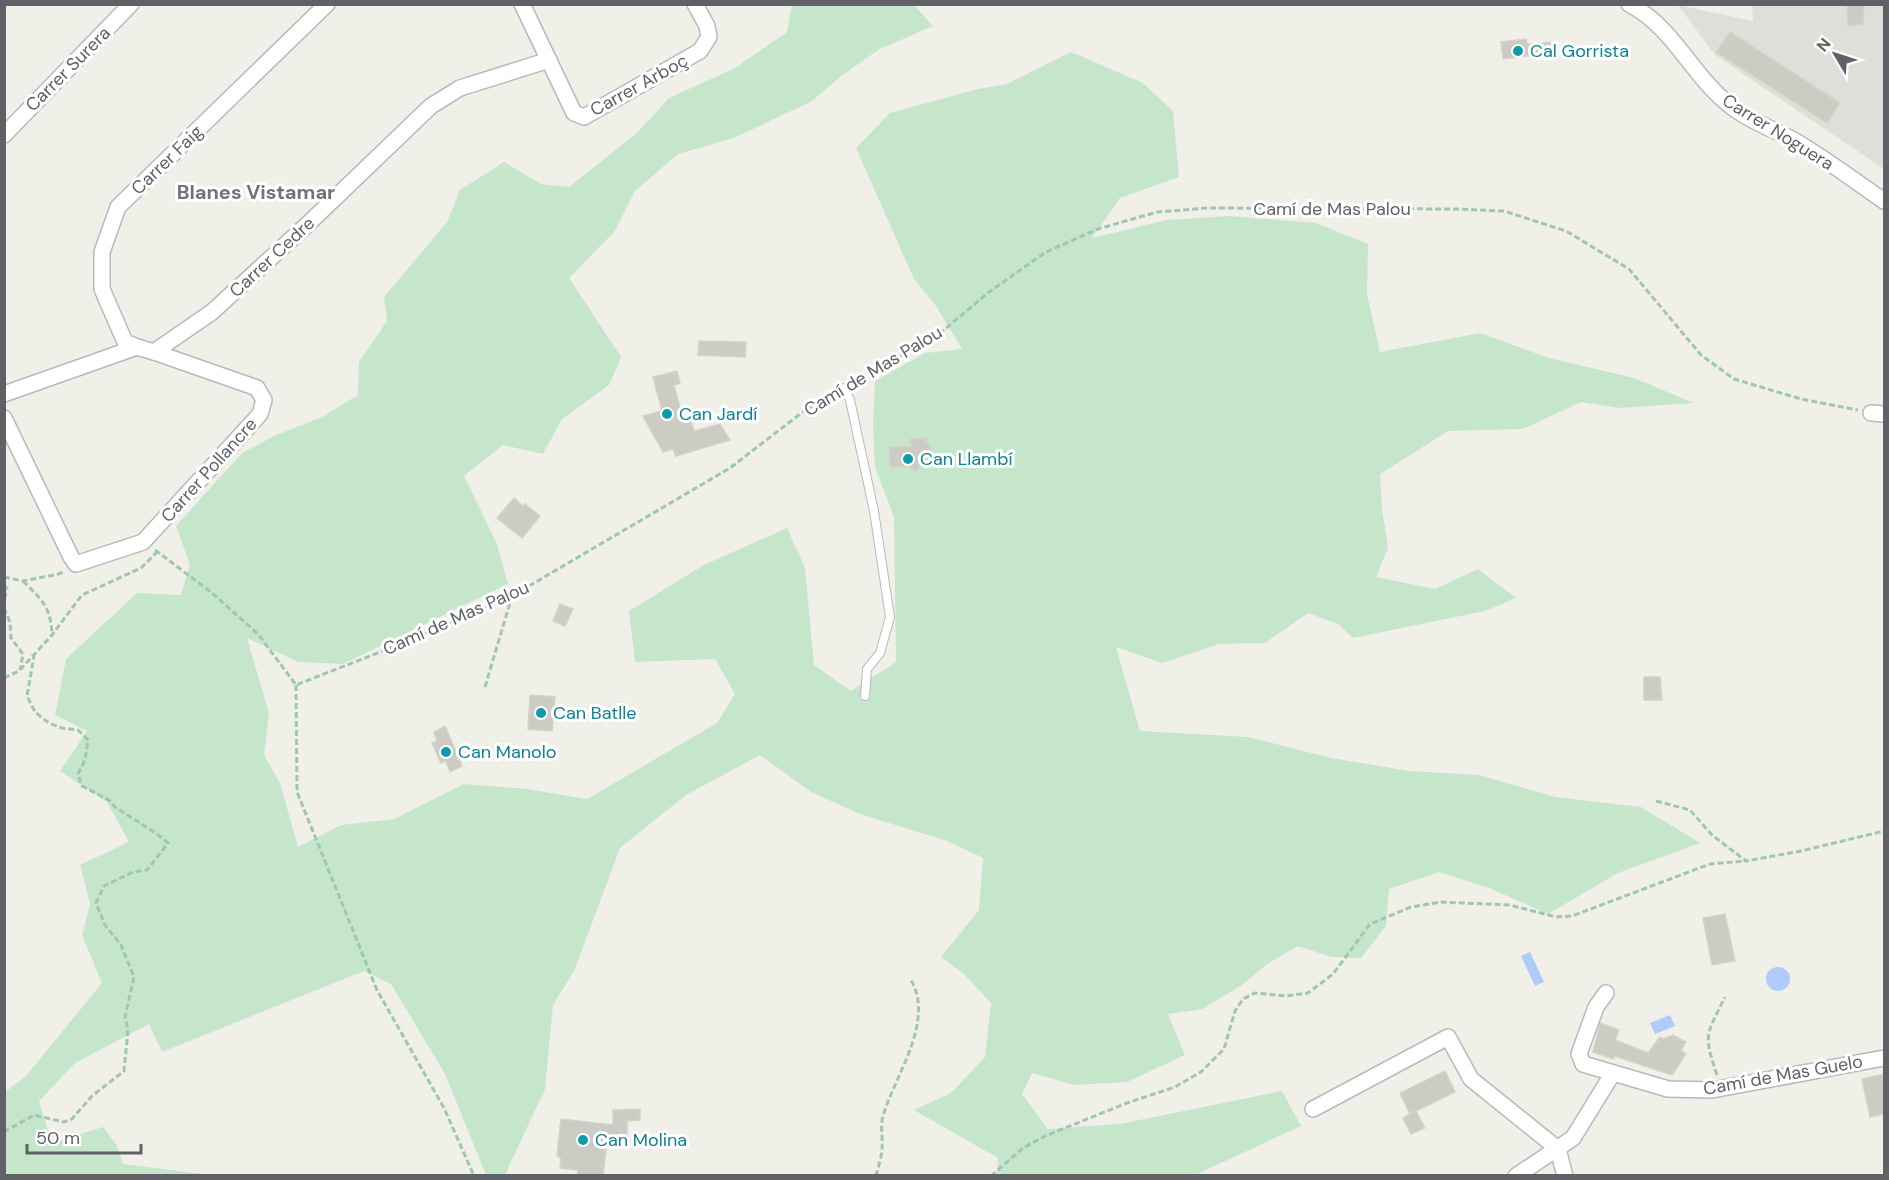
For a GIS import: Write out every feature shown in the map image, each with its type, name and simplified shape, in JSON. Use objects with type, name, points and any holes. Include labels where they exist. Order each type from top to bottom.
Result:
[{"type":"street","name":"Carrer Surera","points":[[4,135],[131,4]]},
{"type":"street","name":"Carrer Faig","points":[[137,347],[125,342],[102,289],[102,252],[118,207],[327,4]]},
{"type":"street","name":"Carrer Arboç","points":[[522,4],[574,113],[584,117],[700,51],[710,37],[707,26],[695,4]]},
{"type":"street","name":"Carrer Noguera","points":[[1629,4],[1661,28],[1698,73],[1732,108],[1795,141],[1884,201]]},
{"type":"street","name":"Carrer Cedre","points":[[154,352],[212,312],[431,106],[460,88],[549,60]]},
{"type":"street","points":[[4,394],[137,347],[154,352]]},
{"type":"street","name":"Carrer Pollancre","points":[[74,560],[143,542],[260,414],[264,400],[257,388],[154,352]]},
{"type":"street","points":[[4,418],[74,560]]},
{"type":"street","name":"Camí de Mas Guelo","points":[[1606,993],[1596,1007],[1579,1054],[1583,1064],[1668,1089],[1721,1088],[1884,1058]]},
{"type":"street","points":[[1313,1109],[1448,1037],[1471,1078],[1558,1149],[1565,1176]]},
{"type":"street","points":[[1516,1176],[1573,1138],[1613,1073]]},
{"type":"lane","points":[[844,388],[850,400],[874,511],[891,617],[880,653],[867,669],[865,696]]},
{"type":"path","name":"Camí de Mas Palou","points":[[296,685],[512,596],[730,468],[804,411],[938,335],[989,292],[1046,252],[1098,229],[1157,212],[1208,208],[1504,211],[1566,231],[1629,270],[1701,355],[1734,380],[1801,399],[1878,414]]},
{"type":"path","points":[[143,542],[211,592],[258,634],[296,685],[297,792],[377,990],[444,1108],[474,1176]]},
{"type":"path","points":[[4,678],[20,671],[52,635],[82,595],[141,568],[157,552]]},
{"type":"path","points":[[4,577],[23,581],[59,574],[74,560]]},
{"type":"path","points":[[23,581],[41,599],[51,617],[52,635]]},
{"type":"path","points":[[4,585],[7,589],[4,601]]},
{"type":"path","points":[[485,687],[512,596]]},
{"type":"path","points":[[4,608],[10,622],[11,638],[23,654],[20,671]]},
{"type":"path","points":[[4,1132],[34,1114],[64,1122],[72,1119],[92,1096],[124,1071],[128,1030],[125,1017],[134,977],[121,945],[105,925],[96,903],[104,886],[133,872],[147,870],[168,843],[158,834],[115,807],[109,800],[82,786],[78,774],[85,760],[88,740],[78,730],[62,728],[49,723],[35,712],[27,696],[34,656]]},
{"type":"path","points":[[1656,801],[1689,810],[1712,835],[1746,861]]},
{"type":"path","points":[[991,1176],[1023,1148],[1046,1136],[1127,1103],[1175,1087],[1201,1072],[1224,1049],[1235,1011],[1243,999],[1255,993],[1286,996],[1308,993],[1333,974],[1370,924],[1411,907],[1441,902],[1510,905],[1556,916],[1572,916],[1710,864],[1746,861],[1801,851],[1884,831]]},
{"type":"path","points":[[876,1176],[882,1151],[882,1118],[912,1047],[918,1009],[917,989],[911,980]]},
{"type":"path","points":[[1721,1088],[1707,1046],[1708,1032],[1725,997]]},
{"type":"shaded area","points":[[1678,5],[1753,21],[1752,5],[1884,5],[1884,169],[1715,55]]},
{"type":"green space","points":[[792,5],[914,5],[933,26],[878,50],[840,77],[812,101],[734,138],[678,154],[635,191],[615,231],[569,278],[621,357],[609,385],[562,419],[543,454],[503,445],[464,476],[497,544],[508,584],[343,664],[298,662],[247,638],[269,713],[264,755],[280,783],[298,847],[341,825],[394,819],[464,784],[527,789],[587,799],[717,723],[735,694],[715,659],[635,662],[629,611],[704,565],[787,528],[805,568],[814,665],[851,691],[896,662],[894,517],[875,467],[873,423],[875,381],[925,353],[962,349],[936,306],[914,279],[856,148],[890,113],[978,89],[1007,84],[1071,52],[1143,83],[1173,111],[1179,177],[1120,198],[1092,238],[1167,220],[1230,216],[1316,223],[1368,244],[1367,294],[1380,352],[1480,333],[1549,358],[1634,378],[1694,403],[1620,408],[1581,402],[1523,429],[1448,431],[1380,474],[1388,548],[1376,577],[1435,589],[1478,569],[1516,598],[1485,611],[1353,638],[1338,624],[1308,613],[1265,643],[1219,644],[1162,663],[1116,647],[1140,731],[1248,737],[1331,758],[1409,771],[1479,775],[1555,797],[1641,807],[1700,843],[1618,873],[1548,914],[1489,888],[1439,872],[1389,889],[1386,926],[1361,958],[1331,957],[1298,946],[1267,964],[1242,985],[1202,1009],[1168,1014],[1185,1055],[1127,1082],[1074,1085],[1032,1073],[1022,1094],[1048,1129],[1120,1124],[1282,1091],[1301,1126],[1195,1175],[997,1175],[998,1158],[914,1110],[951,1093],[985,1057],[991,1003],[964,974],[941,957],[979,910],[983,858],[947,841],[860,814],[811,792],[760,755],[686,795],[620,848],[574,971],[553,1005],[545,1089],[505,1175],[486,1175],[445,1074],[391,984],[364,971],[162,1052],[149,1024],[75,1063],[39,1101],[52,1143],[103,1127],[116,1144],[123,1164],[210,1175],[5,1176],[5,1092],[26,1076],[102,983],[82,935],[90,904],[80,865],[129,842],[107,802],[60,771],[87,731],[55,715],[66,659],[137,593],[181,595],[190,565],[176,526],[242,453],[274,436],[322,417],[358,395],[359,362],[387,321],[384,297],[447,222],[460,190],[504,162],[541,184],[569,187],[637,133],[669,98],[735,68],[787,32]]},
{"type":"water","points":[[1530,952],[1544,982],[1535,986],[1521,956]]},
{"type":"water","points":[[1778,967],[1787,970],[1790,979],[1787,988],[1778,991],[1769,988],[1766,979],[1769,970]]},
{"type":"water","points":[[1670,1015],[1675,1026],[1655,1034],[1650,1023]]},
{"type":"building","points":[[1847,4],[1864,4],[1863,24],[1848,26]]},
{"type":"building","points":[[1730,32],[1840,103],[1827,123],[1716,52]]},
{"type":"building","name":"Cal Gorrista","points":[[1526,39],[1527,44],[1555,42],[1556,52],[1503,59],[1501,42]]},
{"type":"building","points":[[699,341],[746,342],[745,357],[698,355]]},
{"type":"building","name":"Can Jardí","points":[[677,371],[680,383],[674,385],[684,423],[691,421],[694,431],[720,424],[730,440],[676,456],[673,449],[663,452],[643,416],[662,411],[653,377]]},
{"type":"building","name":"Can Llambí","points":[[926,438],[931,453],[916,472],[909,466],[890,467],[889,447],[911,446],[910,439]]},
{"type":"building","points":[[514,498],[540,516],[522,538],[497,518]]},
{"type":"building","points":[[560,604],[573,609],[565,626],[553,621]]},
{"type":"building","points":[[1644,677],[1660,677],[1662,700],[1644,700]]},
{"type":"building","name":"Can Batlle","points":[[530,695],[555,697],[552,731],[528,729]]},
{"type":"building","name":"Can Manolo","points":[[445,726],[462,766],[450,772],[446,761],[441,763],[432,743],[437,741],[434,732]]},
{"type":"building","points":[[1725,914],[1735,961],[1712,965],[1703,918]]},
{"type":"building","points":[[1600,1023],[1619,1030],[1615,1040],[1648,1053],[1660,1037],[1663,1039],[1673,1035],[1686,1042],[1681,1050],[1686,1054],[1672,1075],[1615,1056],[1614,1059],[1593,1052]]},
{"type":"building","points":[[1445,1071],[1455,1092],[1410,1114],[1400,1093]]},
{"type":"building","points":[[1884,1074],[1884,1114],[1870,1117],[1862,1079]]},
{"type":"building","name":"Can Molina","points":[[640,1109],[640,1120],[627,1121],[627,1140],[607,1141],[603,1176],[577,1176],[578,1170],[560,1168],[561,1158],[557,1156],[561,1119],[613,1125],[613,1110]]},
{"type":"building","points":[[1416,1111],[1425,1128],[1411,1134],[1403,1118]]},
{"type":"place","name":"Cal Gorrista","points":[[1518,51]]},
{"type":"place","name":"Can Jardí","points":[[667,414]]},
{"type":"place","name":"Can Llambí","points":[[908,459]]},
{"type":"place","name":"Can Batlle","points":[[541,713]]},
{"type":"place","name":"Can Manolo","points":[[446,752]]},
{"type":"place","name":"Can Molina","points":[[583,1140]]},
{"type":"district","name":"Blanes Vistamar","points":[[256,192]]}]
